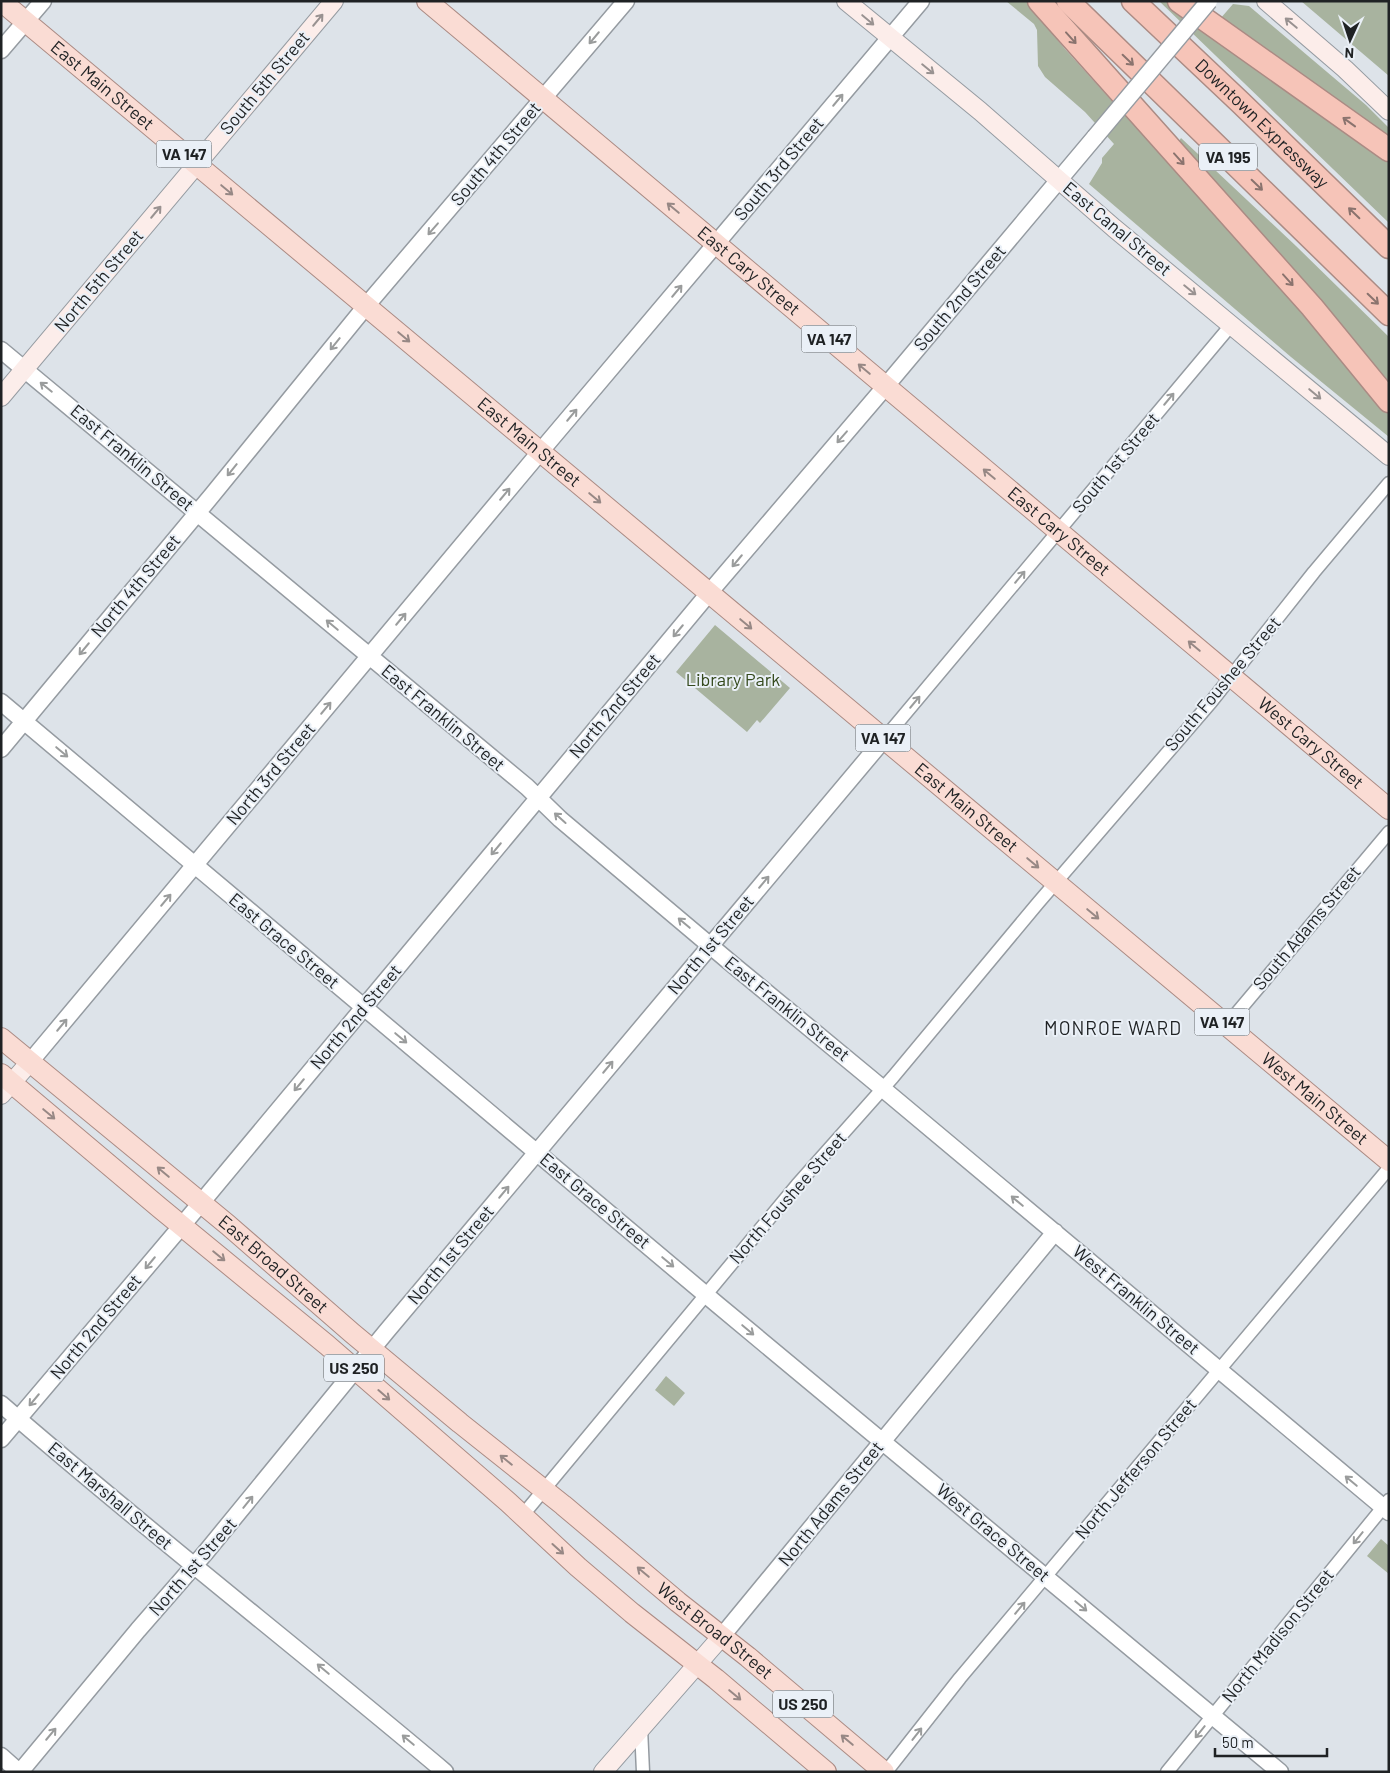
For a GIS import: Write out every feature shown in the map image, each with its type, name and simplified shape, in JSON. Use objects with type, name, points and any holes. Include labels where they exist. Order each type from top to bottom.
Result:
[{"type":"highway","points":[[1039,1],[1312,307],[1389,401]]},
{"type":"highway","name":"VA 195","points":[[1068,1],[1389,314]]},
{"type":"highway","name":"Downtown Expressway","points":[[1133,1],[1389,247]]},
{"type":"highway","points":[[1179,1],[1389,150]]},
{"type":"main road","name":"East Main Street","points":[[1,1],[1056,883]]},
{"type":"main road","name":"South 5th Street","points":[[197,164],[334,1]]},
{"type":"main road","name":"East Cary Street","points":[[427,1],[1231,677]]},
{"type":"main road","name":"East Canal Street","points":[[846,1],[980,111],[1114,228],[1389,456]]},
{"type":"main road","points":[[1266,1],[1345,69],[1389,111]]},
{"type":"main road","name":"North 5th Street","points":[[1,397],[197,164]]},
{"type":"main road","name":"West Cary Street","points":[[1231,677],[1389,809]]},
{"type":"main road","name":"West Main Street","points":[[1056,883],[1389,1161]]},
{"type":"main road","name":"East Broad Street","points":[[1,1038],[201,1203],[371,1350],[544,1490]]},
{"type":"main road","name":"North 3rd Street","points":[[5,1084],[30,1062]]},
{"type":"main road","name":"East Broad Street","points":[[5,1084],[182,1225],[355,1369],[522,1516]]},
{"type":"main road","name":"West Broad Street","points":[[544,1490],[885,1772]]},
{"type":"main road","name":"West Broad Street","points":[[522,1516],[578,1567],[826,1772]]},
{"type":"main road","name":"North Adams Street","points":[[603,1772],[722,1636]]},
{"type":"street","points":[[1,50],[43,1]]},
{"type":"street","name":"South 4th Street","points":[[366,306],[626,1]]},
{"type":"street","name":"South 3rd Street","points":[[540,452],[921,1]]},
{"type":"street","name":"South 2nd Street","points":[[709,593],[885,387],[1209,1]]},
{"type":"street","name":"North 4th Street","points":[[1,749],[366,306]]},
{"type":"street","name":"South 1st Street","points":[[884,739],[1232,324]]},
{"type":"street","name":"East Franklin Street","points":[[1,350],[198,512],[538,798],[560,819],[710,946],[883,1088]]},
{"type":"street","name":"North 3rd Street","points":[[30,1062],[540,452]]},
{"type":"street","name":"South Foushee Street","points":[[1056,883],[1231,677],[1314,572],[1389,483]]},
{"type":"street","name":"North 2nd Street","points":[[1,1439],[201,1203],[709,593]]},
{"type":"street","name":"East Grace Street","points":[[1,702],[706,1295]]},
{"type":"street","name":"North 1st Street","points":[[20,1772],[194,1566],[355,1369],[884,739]]},
{"type":"street","name":"South Adams Street","points":[[1226,1026],[1389,832]]},
{"type":"street","name":"North Foushee Street","points":[[522,1516],[797,1185],[883,1088],[1056,883]]},
{"type":"street","name":"West Franklin Street","points":[[883,1088],[1219,1371],[1387,1506]]},
{"type":"street","name":"North Jefferson Street","points":[[885,1772],[960,1678],[1389,1168]]},
{"type":"street","name":"North Adams Street","points":[[722,1636],[1055,1232]]},
{"type":"street","name":"West Grace Street","points":[[706,1295],[1280,1772]]},
{"type":"street","name":"East Marshall Street","points":[[1,1404],[194,1566],[361,1701],[445,1772]]},
{"type":"street","name":"North Madison Street","points":[[1167,1772],[1387,1506]]},
{"type":"street","points":[[641,1728],[644,1772]]},
{"type":"street","points":[[1,1756],[20,1772]]},
{"type":"green space","points":[[1006,1],[1026,1],[1065,49],[1312,322],[1389,411],[1389,437],[1291,357],[1089,184],[1102,163],[1102,158],[1114,144],[1085,112],[1045,77],[1038,66],[1037,30],[1034,24]]},
{"type":"green space","points":[[1159,1],[1166,1],[1389,163],[1389,223]]},
{"type":"green space","points":[[1301,1],[1389,1],[1389,76]]},
{"type":"green space","points":[[1233,4],[1249,6],[1366,105],[1389,128],[1389,140],[1220,19]]},
{"type":"green space","points":[[1181,138],[1389,337],[1389,389],[1178,143]]},
{"type":"green space","name":"Library Park","points":[[715,625],[790,688],[760,723],[757,720],[747,732],[676,672]]},
{"type":"green space","points":[[666,1376],[685,1393],[674,1406],[655,1390]]},
{"type":"green space","points":[[1381,1539],[1389,1546],[1389,1574],[1367,1556]]},
{"type":"district","name":"MONROE WARD","points":[[1113,1028]]}]
